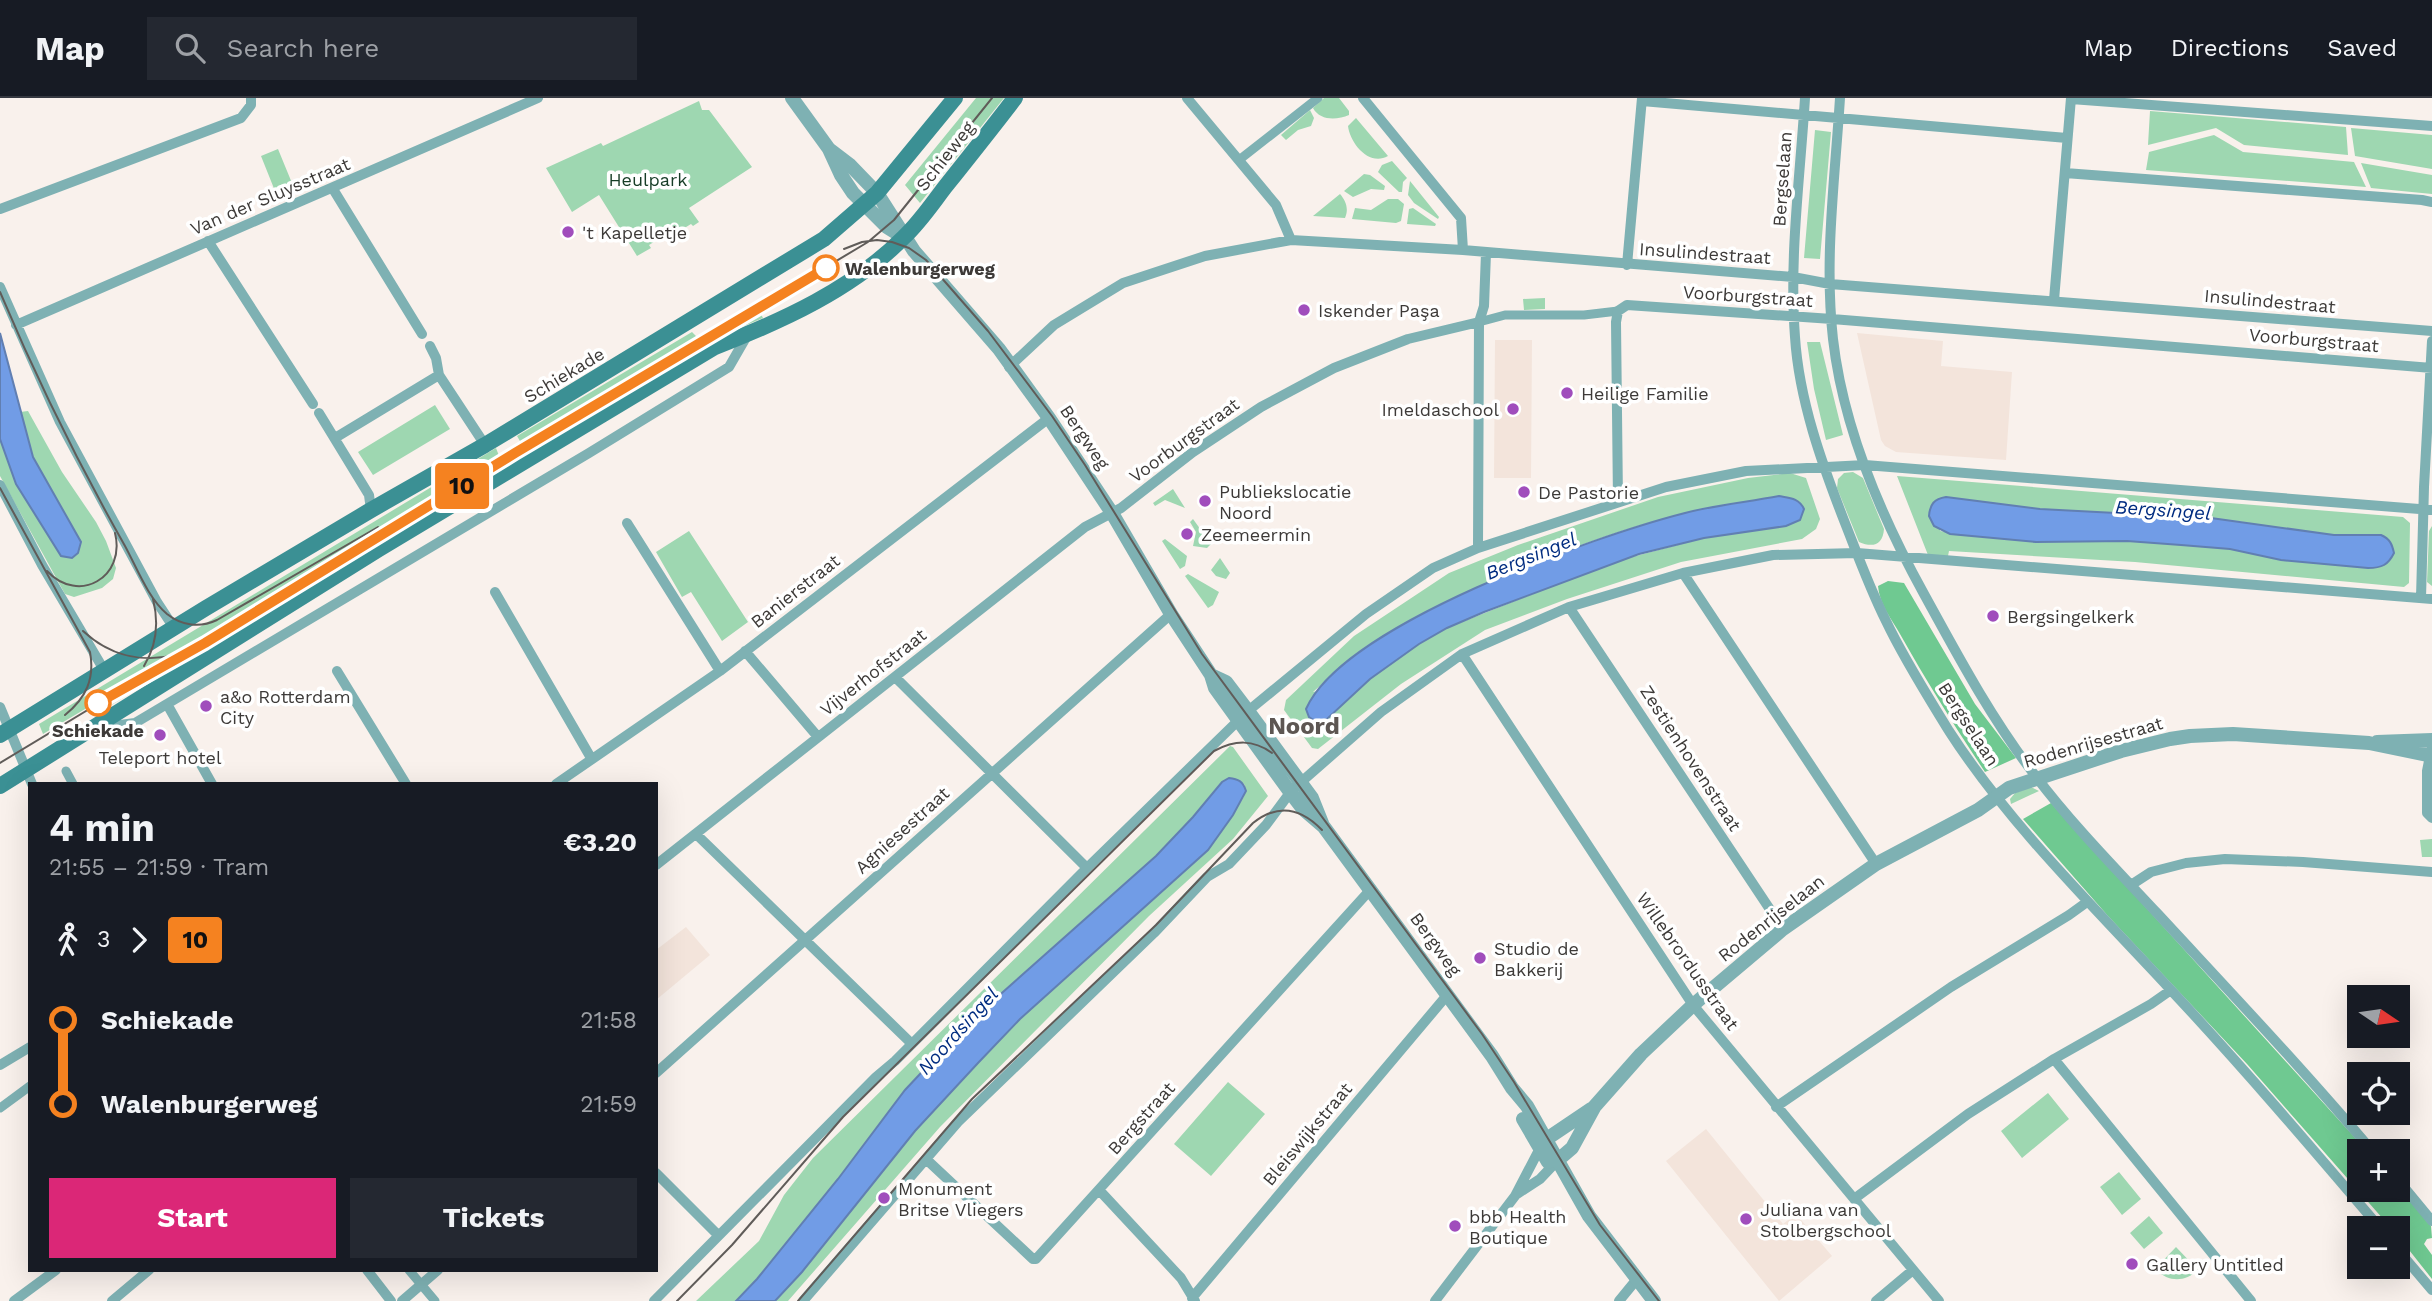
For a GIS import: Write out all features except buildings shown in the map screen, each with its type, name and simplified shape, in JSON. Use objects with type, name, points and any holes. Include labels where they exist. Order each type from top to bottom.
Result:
[{"type":"main road","name":"Schieweg","points":[[871,199],[955,98]]},
{"type":"main road","name":"Schieweg","points":[[904,238],[1015,98]]},
{"type":"main road","name":"Schiekade","points":[[3,721],[104,670],[485,445],[824,239],[871,199]]},
{"type":"main road","points":[[0,786],[29,777],[92,728],[379,549],[703,353],[806,306],[857,276],[904,238]]},
{"type":"street","points":[[0,209],[241,118],[251,105],[251,98]]},
{"type":"street","name":"Van der Sluysstraat","points":[[16,325],[538,98]]},
{"type":"street","points":[[792,98],[829,149],[850,165],[871,199]]},
{"type":"street","points":[[1187,98],[1276,205],[1291,240]]},
{"type":"street","points":[[1239,160],[1318,98]]},
{"type":"street","points":[[1363,98],[1461,218],[1463,250]]},
{"type":"street","name":"Bergselaan","points":[[1805,98],[1793,277],[1795,337],[1800,371],[1824,467],[1857,553],[1895,640],[1950,732],[1997,795],[2087,902],[2171,990],[2369,1216]]},
{"type":"street","name":"Bergselaan","points":[[1840,98],[1830,284],[1833,338],[1864,465],[1904,558],[1976,690],[2036,777],[2362,1139]]},
{"type":"street","points":[[2054,300],[2071,99],[2432,126]]},
{"type":"street","points":[[1627,265],[1642,100],[1804,115]]},
{"type":"street","name":"Bergselaan","points":[[1804,115],[1839,117]]},
{"type":"street","points":[[1839,117],[2067,138]]},
{"type":"street","points":[[2065,173],[2432,202]]},
{"type":"street","points":[[333,189],[422,334]]},
{"type":"street","name":"Bergweg","points":[[871,199],[1010,366],[1049,418],[1113,512],[1171,614],[1211,675],[1215,688],[1243,717],[1295,787],[1303,809],[1324,827],[1448,994],[1512,1088],[1527,1105],[1543,1143],[1589,1216],[1654,1301]]},
{"type":"street","name":"Insulindestraat","points":[[1010,366],[1055,325],[1123,283],[1205,256],[1291,240],[1463,250],[1793,277],[1830,284],[2432,331]]},
{"type":"street","points":[[208,241],[335,438],[369,495],[371,510]]},
{"type":"street","points":[[1478,548],[1479,322],[1484,306],[1486,253]]},
{"type":"street","points":[[0,287],[60,422],[157,602],[174,628]]},
{"type":"street","name":"Voorburgstraat","points":[[1113,512],[1192,452],[1261,407],[1334,368],[1408,339],[1505,315],[1584,315],[1618,311],[1627,305],[1635,305],[2431,368]]},
{"type":"street","points":[[1618,311],[1618,502]]},
{"type":"street","points":[[92,728],[135,723],[589,453],[729,367],[748,334]]},
{"type":"street","points":[[803,1301],[958,1122],[1154,933],[1207,877],[1229,864],[1266,825],[1295,787],[1381,712],[1462,654],[1569,607],[1683,573],[1773,555],[1857,553],[2426,598],[2432,341]]},
{"type":"street","points":[[430,346],[436,358],[439,375],[485,445]]},
{"type":"street","points":[[335,438],[439,375]]},
{"type":"street","name":"Banierstraat","points":[[559,782],[720,671],[1049,418]]},
{"type":"street","points":[[654,1301],[876,1077],[1243,717],[1366,614],[1433,568],[1478,548],[1666,487],[1717,476],[1778,468],[1864,465],[2428,509]]},
{"type":"street","points":[[0,485],[42,565],[104,670]]},
{"type":"street","name":"Vijverhofstraat","points":[[658,863],[1085,527],[1113,512]]},
{"type":"street","points":[[627,523],[720,671]]},
{"type":"street","points":[[1683,573],[1876,864]]},
{"type":"street","points":[[495,592],[591,758]]},
{"type":"street","name":"Zestienhovenstraat","points":[[1569,607],[1783,929]]},
{"type":"street","name":"Agniesestraat","points":[[658,1071],[1171,614]]},
{"type":"street","points":[[745,651],[818,737]]},
{"type":"street","name":"Willebrordusstraat","points":[[1462,654],[1693,1005],[1939,1301]]},
{"type":"street","points":[[337,671],[406,782]]},
{"type":"street","points":[[895,677],[1087,868]]},
{"type":"street","points":[[167,704],[211,782]]},
{"type":"street","name":"Schiekade","points":[[3,721],[29,777]]},
{"type":"street","name":"Rodenrijsestraat","points":[[1997,795],[2036,777],[2150,743],[2190,736],[2233,734],[2369,743],[2431,752]]},
{"type":"street","name":"Rodenrijsestraat","points":[[2369,743],[2432,740]]},
{"type":"street","points":[[2431,752],[2427,771],[2427,813],[2432,818]]},
{"type":"street","points":[[66,771],[72,782]]},
{"type":"street","name":"Rodenrijselaan","points":[[1555,1164],[1572,1148],[1595,1106],[1641,1054],[1693,1005],[1783,929],[1876,864],[1978,810],[1997,795]]},
{"type":"street","points":[[696,834],[912,1044]]},
{"type":"street","points":[[2131,885],[2151,872],[2186,863],[2225,859],[2432,872]]},
{"type":"street","name":"Bergstraat","points":[[927,1160],[1036,1259],[1371,889]]},
{"type":"street","points":[[1776,1107],[1951,987],[2087,902]]},
{"type":"street","points":[[1854,1199],[1968,1114],[2054,1059],[2171,990]]},
{"type":"street","name":"Bleiswijkstraat","points":[[1194,1299],[1448,994]]},
{"type":"street","points":[[0,1065],[28,1048]]},
{"type":"street","points":[[2054,1059],[2252,1301]]},
{"type":"street","points":[[0,1108],[28,1087]]},
{"type":"street","name":"Rodenrijselaan","points":[[1543,1143],[1595,1106]]},
{"type":"street","points":[[1435,1301],[1515,1196],[1543,1143]]},
{"type":"street","points":[[1515,1196],[1533,1185],[1555,1164]]},
{"type":"street","points":[[658,1175],[718,1235]]},
{"type":"street","points":[[1100,1191],[1181,1278],[1194,1299]]},
{"type":"street","points":[[2410,1194],[2432,1221]]},
{"type":"street","points":[[2410,1264],[2432,1290]]},
{"type":"street","points":[[1876,1301],[1913,1270]]},
{"type":"street","points":[[14,1301],[53,1272]]},
{"type":"street","points":[[112,1301],[147,1272]]},
{"type":"street","points":[[369,1272],[391,1301]]},
{"type":"street","points":[[411,1272],[435,1301]]},
{"type":"street","points":[[402,1301],[436,1272]]},
{"type":"street","points":[[1619,1301],[1637,1279]]},
{"type":"shaded area","points":[[1857,333],[1943,341],[1941,366],[2012,372],[2006,460],[1896,452],[1885,446],[1881,440]]},
{"type":"shaded area","name":"Imeldaschool","points":[[1495,340],[1532,340],[1531,478],[1494,478]]},
{"type":"shaded area","points":[[686,927],[710,955],[658,998],[658,948]]},
{"type":"shaded area","name":"Juliana van Stolbergschool","points":[[1706,1129],[1783,1224],[1796,1214],[1832,1256],[1779,1301],[1666,1161]]},
{"type":"green space","points":[[976,98],[1004,98],[920,203],[905,185]]},
{"type":"green space","points":[[1324,98],[1339,98],[1349,115],[1334,118],[1320,115],[1313,108]]},
{"type":"green space","name":"Heulpark","points":[[699,101],[702,110],[709,110],[752,167],[689,208],[699,222],[678,232],[670,232],[671,234],[664,238],[656,238],[657,240],[649,245],[651,248],[637,256],[599,195],[572,212],[546,168],[601,143],[603,146]]},
{"type":"green space","points":[[1310,110],[1314,118],[1311,126],[1298,130],[1286,140],[1281,135]]},
{"type":"green space","points":[[2150,111],[2346,127],[2348,155],[2244,145],[2216,128],[2148,145]]},
{"type":"green space","points":[[1356,118],[1388,156],[1374,158],[1362,152],[1352,139],[1348,126]]},
{"type":"green space","points":[[2351,128],[2432,135],[2432,169],[2355,156]]},
{"type":"green space","points":[[1815,130],[1831,132],[1820,259],[1804,258]]},
{"type":"green space","points":[[2214,135],[2243,152],[2354,162],[2366,187],[2146,170],[2149,152]]},
{"type":"green space","points":[[278,149],[294,188],[277,196],[261,156]]},
{"type":"green space","points":[[1392,161],[1407,178],[1403,182],[1402,192],[1378,172],[1382,165]]},
{"type":"green space","points":[[2361,163],[2432,175],[2432,194],[2371,188]]},
{"type":"green space","points":[[1364,174],[1370,175],[1385,186],[1384,190],[1371,189],[1353,197],[1344,191]]},
{"type":"green space","points":[[1410,181],[1438,219],[1414,203],[1408,195]]},
{"type":"green space","points":[[1340,194],[1346,205],[1345,218],[1313,216]]},
{"type":"green space","points":[[1388,199],[1398,199],[1404,204],[1401,221],[1396,223],[1352,219],[1355,208],[1371,210]]},
{"type":"green space","points":[[1413,208],[1436,224],[1435,226],[1407,224],[1409,209]]},
{"type":"green space","points":[[1545,298],[1545,309],[1524,310],[1523,299]]},
{"type":"green space","points":[[756,305],[763,318],[713,339],[527,453],[517,436],[692,332],[698,338]]},
{"type":"green space","points":[[1807,342],[1820,342],[1843,435],[1826,440],[1814,389]]},
{"type":"green space","points":[[435,405],[450,429],[373,475],[358,452]]},
{"type":"green space","points":[[28,411],[62,472],[106,541],[116,568],[113,579],[102,588],[74,597],[65,594],[0,476],[0,439],[16,484],[61,556],[80,542],[33,457],[20,412]]},
{"type":"green space","points":[[496,448],[504,469],[108,707],[102,699],[43,734],[39,724]]},
{"type":"green space","points":[[1853,472],[1863,478],[1884,529],[1882,539],[1876,544],[1859,542],[1837,488],[1838,479],[1844,473]]},
{"type":"green space","points":[[1790,473],[1806,478],[1820,519],[1816,529],[1802,539],[1681,562],[1567,599],[1485,630],[1401,684],[1318,749],[1312,748],[1284,710],[1286,700],[1354,636],[1449,573],[1518,545],[1658,497],[1748,478]],"holes":[[[1726,506],[1786,526],[1704,538],[1613,562],[1447,628],[1419,644],[1370,679],[1313,692],[1365,650],[1447,602],[1506,575],[1607,536],[1677,515]]]},
{"type":"green space","points":[[1897,476],[2403,517],[2410,523],[2409,583],[2404,587],[2135,562],[1949,551],[1948,556],[1928,555]],"holes":[[[1946,497],[2040,509],[2244,522],[2277,529],[2334,535],[2381,535],[2368,568],[2281,560],[2230,549],[2127,541],[1986,538],[1940,531]]]},
{"type":"green space","points":[[1173,489],[1185,508],[1165,500],[1155,506],[1153,503]]},
{"type":"green space","points":[[1193,519],[1211,544],[1207,548],[1193,546],[1196,532],[1190,522]]},
{"type":"green space","points":[[2432,526],[2432,586],[2427,582],[2429,531]]},
{"type":"green space","points":[[689,531],[748,622],[722,641],[691,592],[682,597],[656,552]]},
{"type":"green space","points":[[1165,539],[1187,556],[1185,566],[1180,569],[1162,541]]},
{"type":"green space","points":[[1220,558],[1230,573],[1226,579],[1216,576],[1211,570]]},
{"type":"green space","points":[[1188,574],[1219,592],[1213,605],[1208,608],[1185,576]]},
{"type":"green space","points":[[1888,581],[1904,583],[1975,704],[2016,758],[1985,772],[1886,611],[1878,586]]},
{"type":"green space","points":[[1230,746],[1268,796],[1233,839],[1149,916],[940,1127],[788,1301],[775,1301],[802,1272],[915,1131],[1020,1019],[1208,850],[1246,790],[1244,784],[1229,778],[1222,782],[1156,856],[967,1024],[905,1090],[838,1179],[736,1301],[696,1301],[759,1241],[784,1195],[813,1158]]},
{"type":"green space","points":[[2031,787],[2039,791],[2011,804],[2010,799],[2015,793]]},
{"type":"green space","points":[[2051,803],[2356,1139],[2347,1139],[2347,1178],[2247,1064],[2108,916],[2023,819]]},
{"type":"green space","points":[[2432,839],[2432,857],[2422,857],[2420,840]]},
{"type":"green space","points":[[1228,1082],[1265,1114],[1211,1176],[1174,1144]]},
{"type":"green space","points":[[2048,1093],[2069,1119],[2022,1158],[2001,1131]]},
{"type":"green space","points":[[2119,1172],[2141,1199],[2122,1215],[2100,1187]]},
{"type":"green space","points":[[2410,1201],[2431,1226],[2432,1238],[2427,1239],[2424,1244],[2432,1255],[2432,1279],[2410,1251],[2410,1216],[2380,1216],[2368,1202]]},
{"type":"green space","points":[[2149,1216],[2163,1233],[2144,1249],[2130,1233]]},
{"type":"green space","points":[[2176,1247],[2198,1270],[2182,1279],[2165,1276],[2155,1269]]},
{"type":"water","points":[[0,333],[33,457],[81,542],[78,553],[72,558],[61,556],[16,484],[0,439]]},
{"type":"water","points":[[1779,496],[1800,503],[1804,509],[1800,520],[1786,526],[1704,538],[1639,554],[1484,612],[1419,644],[1370,679],[1327,719],[1318,723],[1309,717],[1306,709],[1330,677],[1369,646],[1419,616],[1476,588],[1593,541],[1644,525],[1696,510]]},
{"type":"water","points":[[1946,497],[2040,509],[2211,518],[2334,535],[2381,535],[2390,542],[2394,553],[2384,565],[2368,568],[2281,560],[2230,549],[2181,545],[2127,541],[2036,542],[1950,534],[1934,526],[1929,516],[1933,503]]},
{"type":"water","points":[[1229,778],[1240,781],[1246,791],[1208,850],[1020,1019],[915,1131],[802,1272],[775,1301],[736,1301],[838,1179],[905,1090],[967,1024],[1156,856],[1222,782]]},
{"type":"tram line","points":[[0,763],[144,676],[205,643],[515,453],[868,242],[894,220],[992,98]]},
{"type":"tram line","points":[[844,249],[877,240],[909,248],[926,260],[988,331],[1085,465],[1202,654],[1482,1034],[1600,1225],[1659,1301]]},
{"type":"tram line","name":"10","points":[[98,703],[205,643],[515,453],[826,268]]},
{"type":"tram line","points":[[0,292],[43,389],[91,484],[149,591],[160,607],[173,618],[191,624],[217,620],[378,527]]},
{"type":"tram line","points":[[0,488],[90,652],[91,671],[87,687],[78,702],[65,715]]},
{"type":"tram line","points":[[47,571],[60,581],[73,586],[85,586],[97,581],[107,573],[114,562],[117,549],[115,533]]},
{"type":"tram line","points":[[144,666],[156,634],[153,599]]},
{"type":"tram line","points":[[83,631],[93,640],[126,655],[138,658],[176,655]]},
{"type":"tram line","points":[[677,1301],[732,1245],[843,1117],[1214,751],[1237,743],[1251,743],[1272,753]]},
{"type":"tram line","points":[[798,1301],[972,1099],[1156,925],[1253,823],[1271,813],[1289,811],[1306,817],[1322,830]]},
{"type":"place","name":"'t Kapelletje","points":[[568,232]]},
{"type":"place","name":"Walenburgerweg","points":[[826,268]]},
{"type":"place","name":"Iskender Paşa","points":[[1304,310]]},
{"type":"place","name":"Heilige Familie","points":[[1567,393]]},
{"type":"place","name":"Imeldaschool","points":[[1513,409]]},
{"type":"place","name":"De Pastorie","points":[[1524,492]]},
{"type":"place","name":"Publiekslocatie Noord","points":[[1205,501]]},
{"type":"place","name":"Zeemeermin","points":[[1187,534]]},
{"type":"place","name":"Bergsingelkerk","points":[[1993,616]]},
{"type":"place","name":"Schiekade","points":[[98,703]]},
{"type":"place","name":"a&o Rotterdam City","points":[[206,706]]},
{"type":"place","name":"Teleport hotel","points":[[160,735]]},
{"type":"place","name":"Studio de Bakkerij","points":[[1480,958]]},
{"type":"place","name":"Monument Britse Vliegers","points":[[884,1198]]},
{"type":"place","name":"Juliana van Stolbergschool","points":[[1746,1219]]},
{"type":"place","name":"bbb Health Boutique","points":[[1455,1226]]},
{"type":"place","name":"Gallery Untitled","points":[[2132,1264]]},
{"type":"district","name":"Noord","points":[[1304,726]]},
{"type":"water label","name":"Bergsingel","points":[[2163,510]]},
{"type":"water label","name":"Bergsingel","points":[[1531,556]]},
{"type":"water label","name":"Noordsingel","points":[[958,1031]]}]
